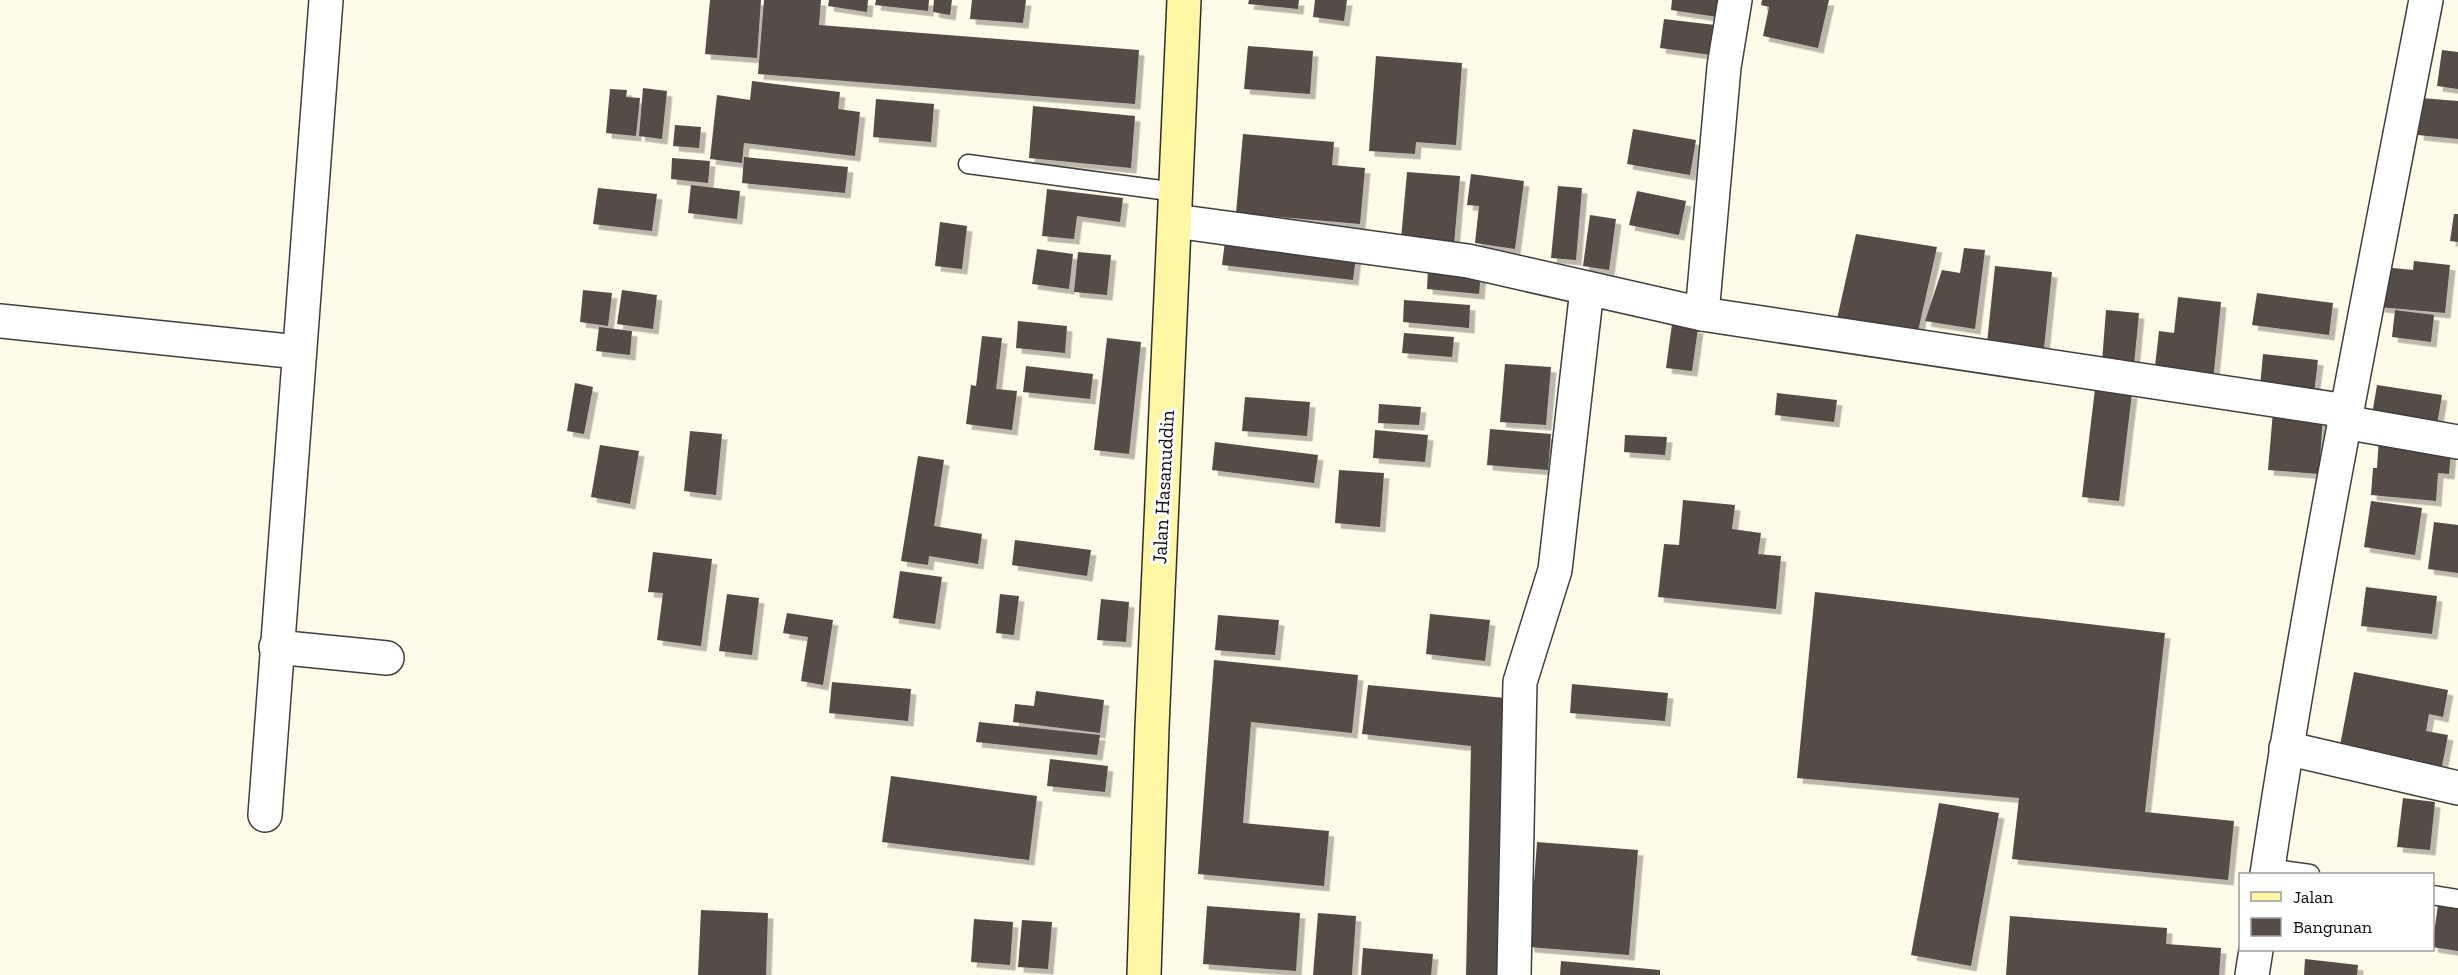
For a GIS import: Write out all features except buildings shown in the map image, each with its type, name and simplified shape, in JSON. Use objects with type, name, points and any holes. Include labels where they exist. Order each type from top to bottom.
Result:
[{"type":"main road","name":"Jalan Hasanuddin","points":[[1144,975],[1152,728],[1184,0]]},
{"type":"street","points":[[265,815],[326,0]]},
{"type":"street","points":[[1702,314],[1724,67],[1735,0]]},
{"type":"street","points":[[2267,871],[2286,748],[2345,416],[2426,0]]},
{"type":"street","points":[[1176,206],[1468,261],[1702,314],[2345,416],[2458,442]]},
{"type":"street","points":[[1514,975],[1520,682],[1555,570],[1587,289]]},
{"type":"street","points":[[0,321],[298,352]]},
{"type":"street","points":[[276,647],[387,658]]},
{"type":"street","points":[[2286,748],[2458,788]]},
{"type":"street","points":[[2252,975],[2256,951]]},
{"type":"lane","points":[[968,164],[1176,206]]},
{"type":"lane","points":[[2267,871],[2296,873]]},
{"type":"lane","points":[[2434,895],[2458,899]]}]
